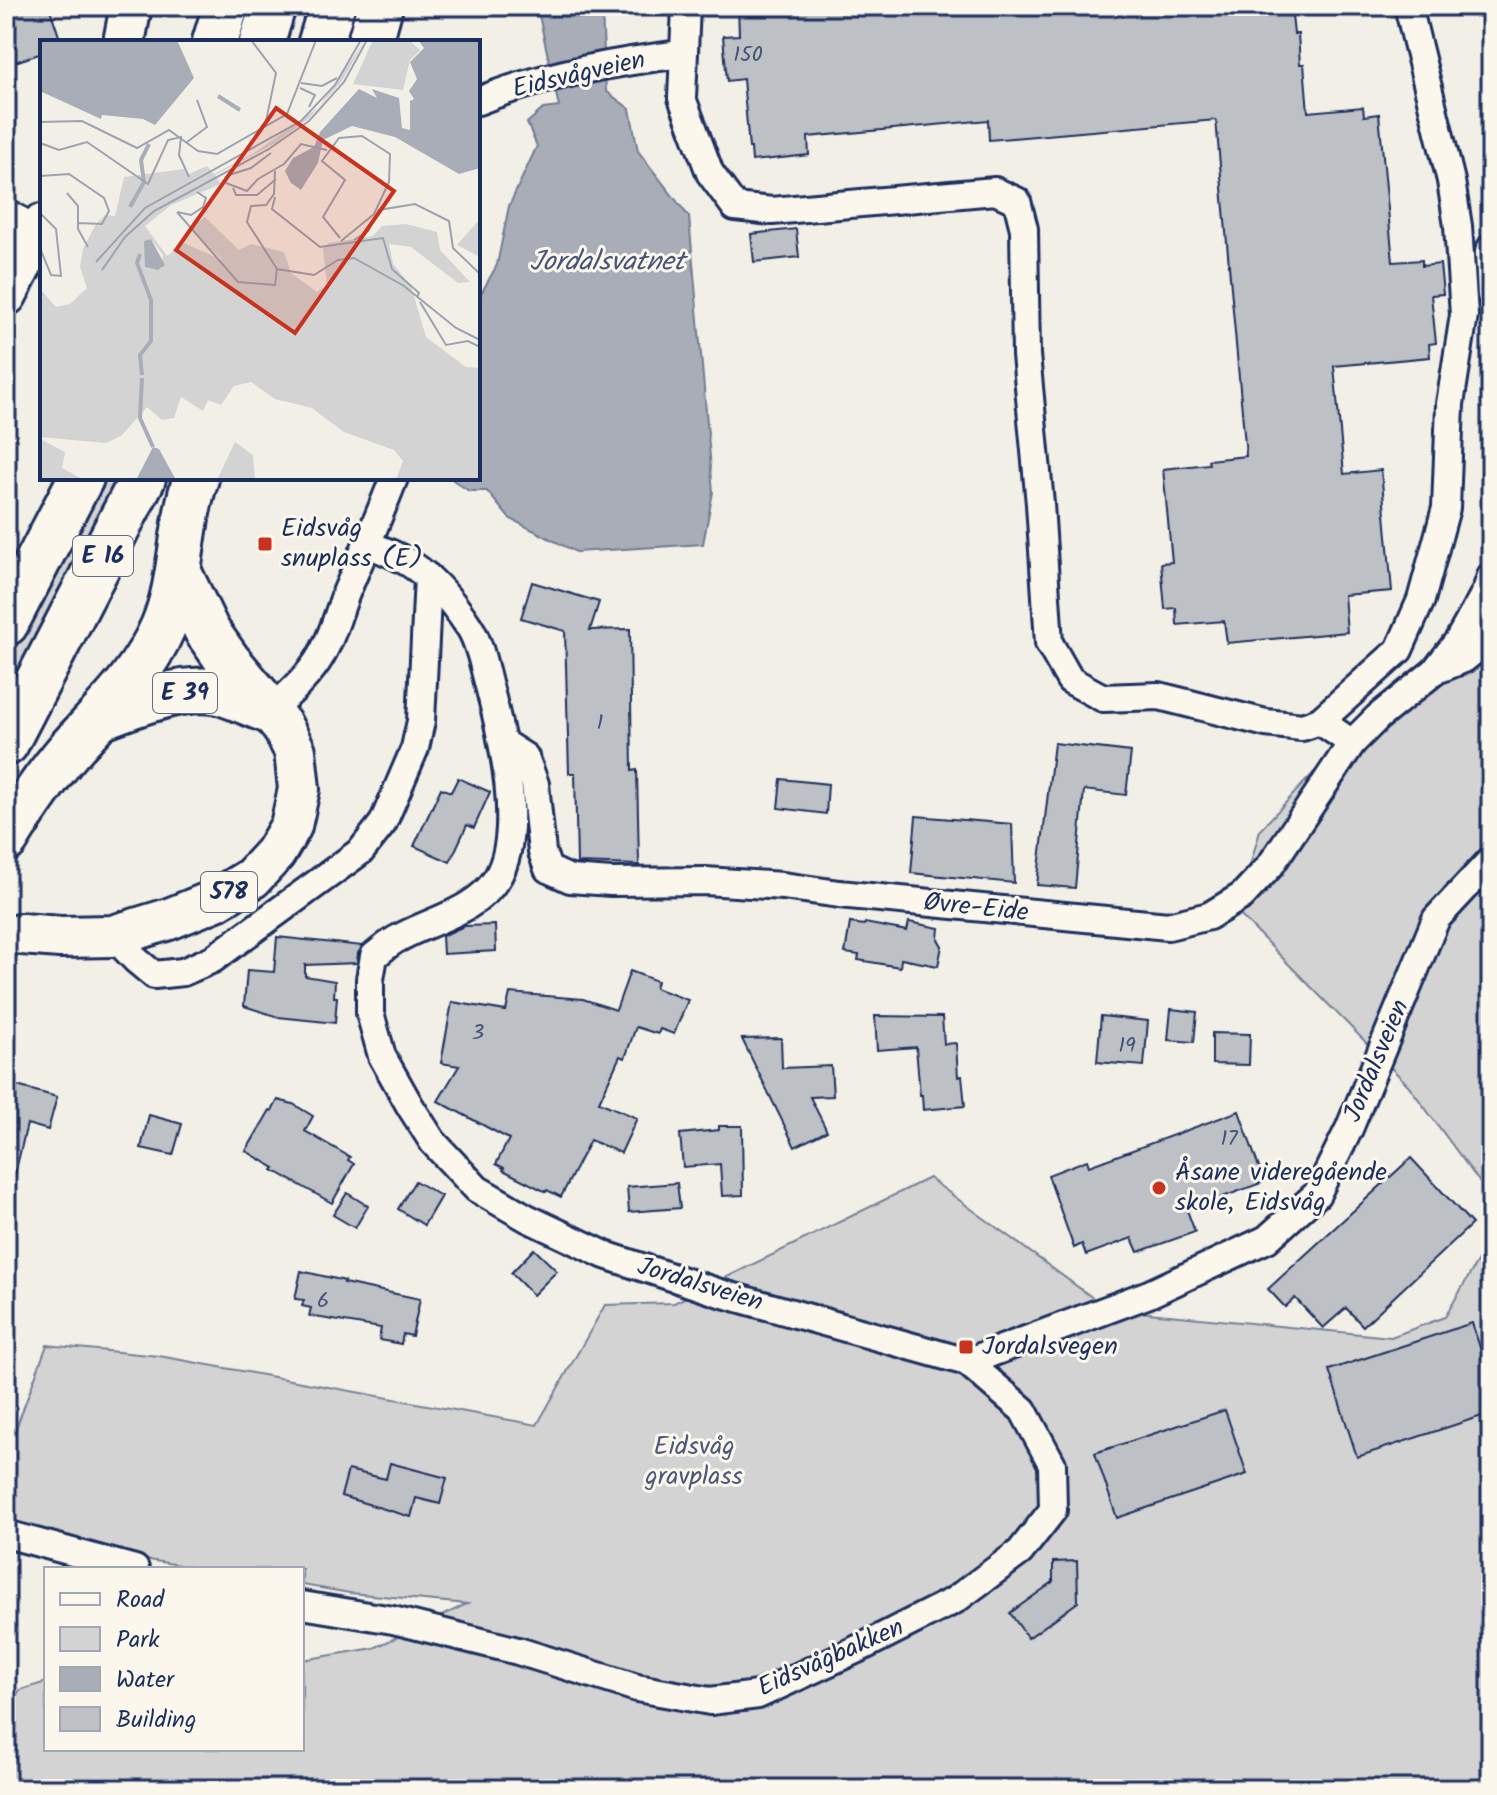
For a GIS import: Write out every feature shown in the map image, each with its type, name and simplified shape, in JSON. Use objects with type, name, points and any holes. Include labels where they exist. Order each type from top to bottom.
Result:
[{"type":"highway","points":[[216,40],[226,6]]},
{"type":"highway","points":[[263,40],[273,6]]},
{"type":"highway","points":[[322,40],[332,6]]},
{"type":"highway","points":[[371,40],[380,6]]},
{"type":"highway","points":[[6,563],[50,480]]},
{"type":"highway","name":"E 16","points":[[6,623],[80,480]]},
{"type":"highway","name":"E 16","points":[[6,743],[142,480]]},
{"type":"highway","points":[[100,717],[125,691],[163,627],[179,573],[185,516],[195,480]]},
{"type":"highway","name":"E 39","points":[[179,573],[207,631],[270,711]]},
{"type":"highway","name":"E 39","points":[[6,839],[51,772],[100,717],[165,695],[198,692],[220,692],[270,711]]},
{"type":"main road","points":[[124,40],[131,6]]},
{"type":"main road","points":[[6,295],[29,223]]},
{"type":"main road","name":"578","points":[[22,934],[113,936],[169,919],[216,900],[252,878],[275,853],[291,826],[299,789],[295,751],[270,711]]},
{"type":"street","points":[[686,6],[682,98],[710,173],[735,207],[772,211],[995,191],[1017,201],[1024,229],[1026,355],[1049,643],[1070,680],[1103,698],[1159,696],[1266,723],[1302,727],[1320,721],[1399,650],[1421,600],[1446,508],[1450,404],[1464,315],[1458,226],[1451,181],[1408,6]]},
{"type":"street","name":"Eidsvågveien","points":[[480,100],[622,61],[682,54]]},
{"type":"street","points":[[1491,248],[1491,295]]},
{"type":"street","points":[[270,711],[298,685],[328,644],[393,480]]},
{"type":"street","name":"Jordalsveien","points":[[368,544],[403,559],[428,577],[472,631],[503,743],[510,835],[496,880],[472,904],[396,939],[374,956],[370,1013],[382,1056],[433,1142],[477,1189],[527,1218],[605,1255],[735,1297],[967,1362],[1149,1294],[1267,1239],[1317,1194],[1349,1129],[1436,919],[1491,860]]},
{"type":"street","name":"Øvre-Eide","points":[[503,743],[525,757],[535,784],[542,852],[548,869],[570,879],[705,881],[783,886],[1168,926],[1209,916],[1242,896],[1270,866],[1352,743],[1378,717],[1435,671],[1458,641],[1491,576]]},
{"type":"street","points":[[113,936],[154,975],[183,972],[213,959],[361,851],[383,823],[415,748],[421,721],[428,577]]},
{"type":"street","name":"Øvre-Eide","points":[[1435,671],[1464,659],[1491,637]]},
{"type":"street","points":[[1320,721],[1352,743]]},
{"type":"street","name":"Eidsvågbakken","points":[[304,1605],[407,1623],[518,1651],[637,1688],[710,1701],[758,1695],[955,1600],[1020,1552],[1053,1510],[1052,1464],[1023,1410],[967,1362]]},
{"type":"street","points":[[6,1534],[128,1567]]},
{"type":"green space","points":[[99,480],[120,480],[6,697],[6,661]]},
{"type":"green space","points":[[1491,620],[1491,1210],[1489,1195],[1408,1085],[1237,912],[1260,830],[1360,723]]},
{"type":"green space","name":"Eidsvåg gravplass","points":[[929,1178],[1108,1309],[1391,1337],[1445,1317],[1491,1238],[1491,1789],[6,1789],[6,1709],[20,1690],[44,1683],[44,1751],[304,1751],[304,1660],[374,1648],[467,1604],[304,1585],[304,1567],[192,1567],[6,1537],[6,1455],[47,1345],[159,1356],[537,1425],[605,1305],[674,1303]]},
{"type":"water","name":"Jordalsvatnet","points":[[537,6],[600,6],[606,91],[630,109],[638,151],[689,217],[713,492],[703,544],[576,552],[509,518],[487,491],[469,491],[453,480],[480,480],[480,295],[497,265],[509,206],[537,146],[527,123],[543,109],[559,107]]},
{"type":"building","points":[[6,6],[49,6],[60,40],[40,40],[40,54],[6,65]]},
{"type":"building","points":[[738,6],[1291,6],[1294,34],[1298,34],[1300,64],[1304,64],[1308,112],[1363,107],[1364,116],[1379,114],[1393,262],[1422,260],[1422,266],[1440,264],[1443,294],[1431,295],[1436,343],[1429,344],[1430,357],[1334,366],[1344,474],[1381,470],[1392,591],[1344,595],[1347,632],[1227,643],[1224,621],[1177,625],[1176,608],[1165,609],[1161,563],[1172,562],[1163,469],[1246,456],[1216,120],[989,140],[988,120],[808,137],[809,155],[752,161],[743,79],[727,81],[723,36],[739,35]]},
{"type":"building","points":[[796,229],[799,257],[754,262],[751,234]]},
{"type":"building","points":[[532,582],[599,602],[590,630],[630,629],[632,771],[637,770],[639,865],[577,863],[575,773],[569,773],[565,631],[521,618]]},
{"type":"building","points":[[1054,743],[1131,752],[1126,795],[1084,790],[1075,888],[1037,885]]},
{"type":"building","points":[[458,778],[490,792],[474,828],[467,825],[450,862],[414,846],[441,788],[451,792]]},
{"type":"building","points":[[781,779],[828,784],[826,814],[778,808]]},
{"type":"building","points":[[916,816],[1012,824],[1014,883],[911,873]]},
{"type":"building","points":[[909,922],[939,928],[938,939],[942,946],[938,966],[901,959],[900,967],[858,960],[859,955],[845,953],[850,923],[907,931]]},
{"type":"building","points":[[495,925],[496,951],[443,954],[442,936],[464,926]]},
{"type":"building","points":[[277,937],[363,946],[357,963],[305,965],[305,976],[335,981],[335,1023],[278,1017],[244,1006],[247,970],[274,972]]},
{"type":"building","points":[[630,971],[657,981],[655,988],[688,1000],[674,1034],[660,1029],[658,1034],[636,1027],[625,1058],[620,1056],[599,1102],[637,1118],[621,1153],[590,1140],[561,1197],[546,1192],[496,1164],[509,1139],[438,1101],[459,1066],[441,1063],[452,1002],[506,1011],[510,993],[583,999],[616,1010]]},
{"type":"building","points":[[1171,1009],[1197,1012],[1194,1042],[1168,1040]]},
{"type":"building","points":[[875,1016],[942,1017],[944,1044],[956,1043],[958,1077],[962,1076],[965,1106],[923,1110],[916,1047],[877,1050]]},
{"type":"building","points":[[1101,1016],[1148,1021],[1144,1066],[1097,1062]]},
{"type":"building","points":[[1212,1033],[1250,1034],[1249,1065],[1212,1064]]},
{"type":"building","points":[[781,1038],[782,1068],[831,1066],[833,1096],[810,1097],[827,1131],[795,1147],[742,1039]]},
{"type":"building","points":[[6,1083],[57,1097],[48,1130],[27,1124],[15,1174],[6,1173]]},
{"type":"building","points":[[278,1100],[293,1104],[313,1116],[305,1131],[350,1157],[348,1160],[354,1164],[332,1203],[246,1151]]},
{"type":"building","points":[[1239,1111],[1264,1182],[1187,1210],[1195,1232],[1138,1252],[1132,1238],[1086,1255],[1082,1244],[1074,1248],[1048,1175],[1087,1160],[1089,1166]]},
{"type":"building","points":[[149,1115],[182,1124],[173,1155],[141,1148]]},
{"type":"building","points":[[719,1126],[742,1126],[743,1195],[722,1196],[720,1164],[683,1167],[680,1134],[719,1130]]},
{"type":"building","points":[[1411,1158],[1472,1224],[1363,1326],[1346,1308],[1323,1328],[1295,1298],[1285,1307],[1268,1289]]},
{"type":"building","points":[[415,1181],[441,1196],[424,1225],[398,1209]]},
{"type":"building","points":[[677,1183],[680,1208],[629,1212],[627,1187]]},
{"type":"building","points":[[347,1193],[368,1206],[355,1228],[333,1215]]},
{"type":"building","points":[[534,1249],[557,1271],[533,1295],[511,1273]]},
{"type":"building","points":[[301,1271],[420,1299],[412,1336],[403,1334],[401,1344],[379,1340],[381,1328],[309,1316],[311,1308],[302,1306],[304,1300],[295,1299]]},
{"type":"building","points":[[1472,1323],[1491,1381],[1491,1413],[1357,1457],[1329,1370]]},
{"type":"building","points":[[1225,1410],[1247,1474],[1117,1518],[1095,1453]]},
{"type":"building","points":[[390,1463],[447,1478],[440,1504],[416,1498],[411,1517],[341,1496],[348,1470],[386,1479]]},
{"type":"building","points":[[1077,1561],[1078,1602],[1028,1638],[1010,1613],[1053,1582],[1053,1562]]},
{"type":"place","name":"Eidsvåg snuplass (E)","points":[[265,544]]},
{"type":"place","name":"Åsane videregående skole, Eidsvåg","points":[[1159,1188]]},
{"type":"place","name":"Jordalsvegen","points":[[966,1347]]}]
